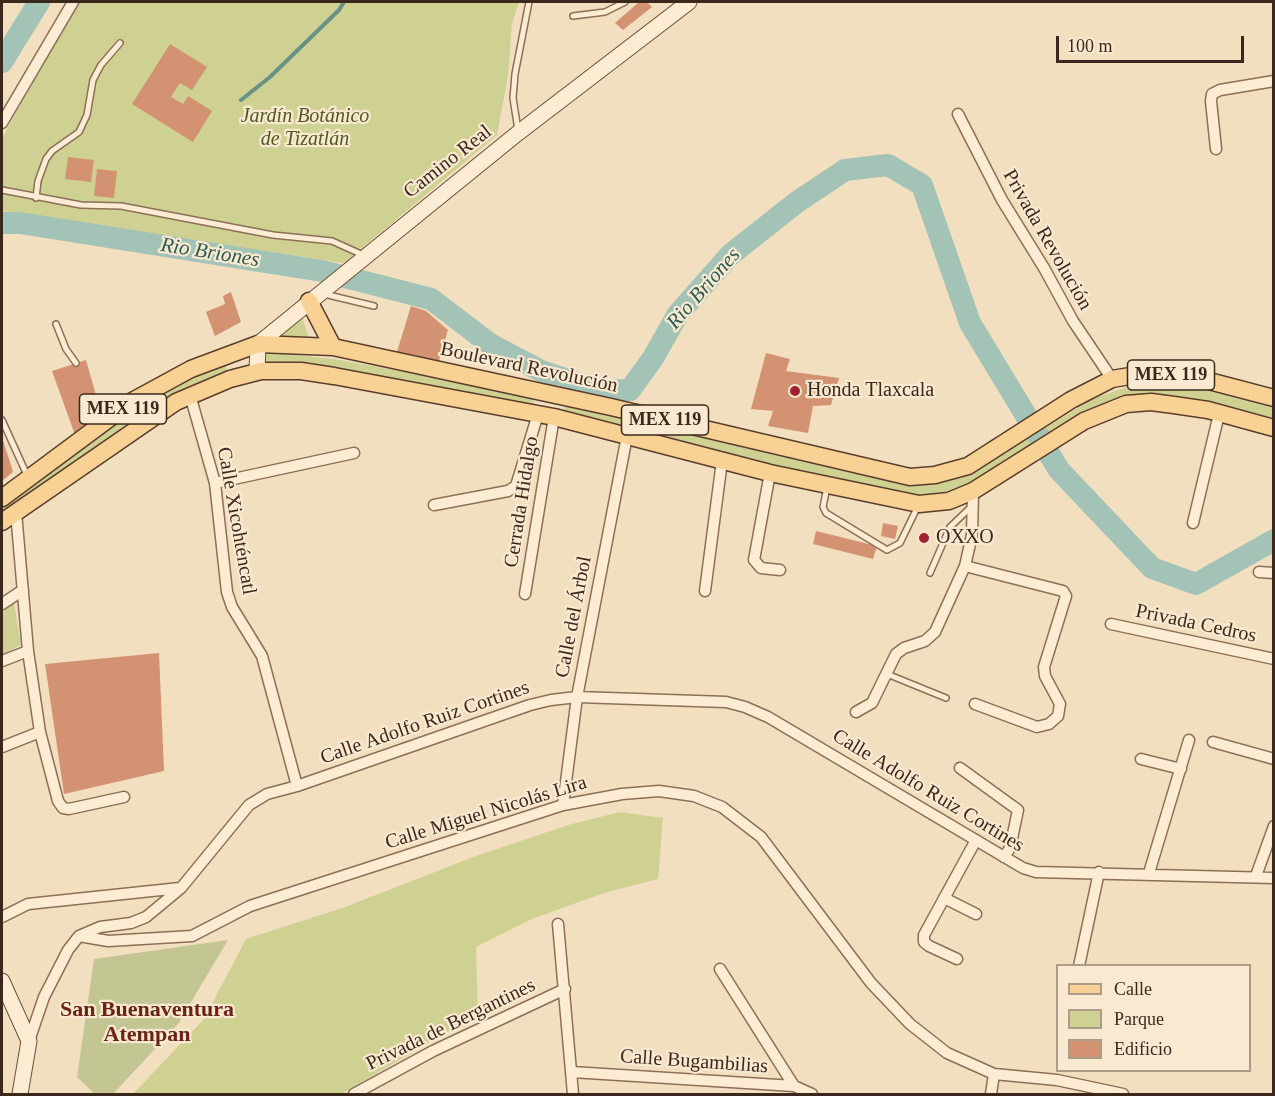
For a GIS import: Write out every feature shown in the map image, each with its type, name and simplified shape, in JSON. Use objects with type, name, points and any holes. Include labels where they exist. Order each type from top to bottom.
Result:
[{"type":"main road","name":"Camino Real","points":[[258,344],[362,257],[518,133],[689,2]]},
{"type":"main road","points":[[319,293],[333,346]]},
{"type":"main road","name":"Boulevard Revolución","points":[[2,498],[97,424],[162,384],[191,369],[258,344],[333,346],[611,407],[910,477],[935,475],[968,466],[1071,400],[1112,380],[1142,374],[1168,375],[1205,380],[1274,398]]},
{"type":"main road","points":[[257,372],[258,344]]},
{"type":"main road","name":"MEX 119","points":[[2,522],[158,413],[190,395],[230,378],[257,372],[312,372],[546,415],[770,473],[919,504],[973,498],[1002,475],[1084,421],[1126,404],[1151,402],[1219,414],[1274,428]]},
{"type":"main road","points":[[2,981],[29,1041],[20,1095]]},
{"type":"street","points":[[2,123],[73,2]]},
{"type":"street","points":[[1216,149],[1210,101],[1212,94],[1220,90],[1274,81]]},
{"type":"street","name":"Privada Revolución","points":[[958,114],[1002,200],[1044,268],[1073,321],[1112,380]]},
{"type":"street","name":"Calle Xicohténcatl","points":[[190,395],[215,483],[227,592],[232,607],[262,657],[297,786]]},
{"type":"street","points":[[1193,523],[1219,414]]},
{"type":"street","name":"Cerrada Hidalgo","points":[[434,505],[508,491],[516,486],[546,415]]},
{"type":"street","name":"Cerrada Hidalgo","points":[[525,594],[546,415]]},
{"type":"street","name":"Calle del Árbol","points":[[563,805],[577,697],[627,436]]},
{"type":"street","points":[[215,483],[354,453]]},
{"type":"street","points":[[705,591],[722,461]]},
{"type":"street","points":[[770,473],[754,560],[761,568],[780,570]]},
{"type":"street","points":[[855,712],[872,703],[896,654],[904,648],[926,641],[935,632],[965,566],[972,535],[973,498]]},
{"type":"street","points":[[16,512],[28,651],[40,732],[58,801],[63,808],[124,797]]},
{"type":"street","points":[[965,566],[1063,591],[1066,596],[1044,667],[1045,676],[1060,704],[1058,716],[1049,724],[1037,727],[975,704]]},
{"type":"street","points":[[1259,572],[1274,573]]},
{"type":"street","points":[[2,604],[23,590]]},
{"type":"street","name":"Privada Cedros","points":[[1111,624],[1274,659]]},
{"type":"street","points":[[2,661],[28,651]]},
{"type":"street","name":"Calle Adolfo Ruiz Cortines","points":[[79,936],[100,927],[131,923],[146,917],[181,888],[249,804],[267,794],[297,786],[530,705],[577,697],[726,702],[745,707],[768,717],[976,840],[1036,872],[1149,873],[1274,878]]},
{"type":"street","points":[[2,747],[40,732]]},
{"type":"street","points":[[1149,873],[1190,740]]},
{"type":"street","points":[[1213,742],[1274,759]]},
{"type":"street","points":[[1141,759],[1181,769]]},
{"type":"street","points":[[960,768],[1018,810],[1010,848],[1004,856]]},
{"type":"street","name":"Calle Miguel Nicolás Lira","points":[[79,936],[108,941],[192,936],[250,906],[563,805],[622,794],[659,791],[694,796],[722,807],[761,837],[871,983],[910,1024],[946,1053],[994,1074],[1058,1075],[1082,1090],[1123,1095]]},
{"type":"street","points":[[1256,876],[1274,826]]},
{"type":"street","points":[[957,959],[924,942],[924,935],[976,840]]},
{"type":"street","points":[[1079,964],[1099,872]]},
{"type":"street","points":[[2,916],[28,904],[181,888]]},
{"type":"street","points":[[944,898],[976,914]]},
{"type":"street","name":"Privada de Bergantines","points":[[558,924],[573,1095]]},
{"type":"street","points":[[29,1041],[44,997],[68,950],[79,936]]},
{"type":"street","points":[[720,969],[794,1086]]},
{"type":"street","name":"Privada de Bergantines","points":[[354,1095],[433,1051],[564,989]]},
{"type":"street","name":"Calle Bugambilias","points":[[572,1072],[794,1086],[812,1095]]},
{"type":"street","points":[[991,1095],[994,1074]]},
{"type":"lane","points":[[518,133],[513,98],[515,74],[529,2]]},
{"type":"lane","points":[[573,16],[605,12],[625,2]]},
{"type":"lane","points":[[36,198],[38,181],[46,159],[79,132],[87,115],[93,80],[101,65],[120,43]]},
{"type":"lane","points":[[2,190],[81,205],[122,206],[273,235],[332,241],[362,257]]},
{"type":"lane","points":[[319,293],[374,306]]},
{"type":"lane","points":[[56,324],[66,349],[76,363]]},
{"type":"lane","points":[[2,420],[29,479]]},
{"type":"lane","points":[[827,485],[823,507],[826,513],[887,550],[900,543],[919,504]]},
{"type":"lane","points":[[930,573],[950,527],[973,498]]},
{"type":"lane","points":[[887,674],[946,698]]},
{"type":"green space","name":"Jardín Botánico de Tizatlán","points":[[78,2],[519,2],[512,24],[508,76],[497,135],[361,249],[349,264],[2,211],[2,138]]},
{"type":"green space","points":[[302,317],[310,341],[274,340]]},
{"type":"green space","points":[[264,351],[340,360],[534,396],[533,410],[263,368]]},
{"type":"green space","points":[[225,361],[228,376],[2,519],[2,502],[153,395]]},
{"type":"green space","points":[[1133,385],[1208,391],[1273,408],[1274,423],[1127,402],[971,485],[942,494],[912,497],[769,467],[562,415],[566,402],[940,481],[973,473],[1092,399]]},
{"type":"green space","points":[[14,603],[21,645],[2,654],[2,612]]},
{"type":"green space","points":[[620,812],[663,818],[658,879],[604,893],[532,919],[476,947],[478,1014],[341,1094],[133,1094],[204,1019],[246,939],[345,907],[476,856],[568,825]]},
{"type":"green space","points":[[228,940],[178,1024],[113,1094],[95,1094],[77,1077],[94,959]]},
{"type":"building","points":[[639,2],[647,2],[652,7],[623,30],[615,23]]},
{"type":"building","points":[[170,44],[207,67],[192,90],[180,83],[171,97],[183,104],[188,96],[212,111],[193,142],[132,104]]},
{"type":"building","points":[[68,157],[94,160],[91,182],[65,179]]},
{"type":"building","points":[[97,169],[117,171],[114,198],[94,196]]},
{"type":"building","points":[[231,292],[241,322],[215,336],[206,312],[225,304],[223,296]]},
{"type":"building","points":[[411,306],[426,311],[448,330],[438,364],[396,355]]},
{"type":"building","name":"Honda Tlaxcala","points":[[766,353],[790,359],[786,371],[839,378],[831,405],[813,406],[808,433],[768,426],[773,411],[751,409]]},
{"type":"building","points":[[86,360],[101,413],[75,435],[52,371]]},
{"type":"building","points":[[2,437],[13,472],[2,481],[3,468]]},
{"type":"building","points":[[883,523],[898,526],[895,539],[881,536]]},
{"type":"building","points":[[816,531],[877,546],[873,559],[813,544]]},
{"type":"building","points":[[159,653],[164,771],[64,794],[45,664]]},
{"type":"waterway","points":[[2,62],[39,2]]},
{"type":"waterway","points":[[241,100],[270,77],[339,10],[344,2]]},
{"type":"waterway","name":"Rio Briones","points":[[2,223],[20,223],[322,271],[431,299],[490,344],[541,371],[601,391],[630,390],[653,358],[678,314],[730,255],[797,202],[845,170],[888,165],[922,185],[970,323],[1059,470],[1152,568],[1196,584],[1274,540]]},
{"type":"place","name":"Honda Tlaxcala","points":[[795,391]]},
{"type":"place","name":"OXXO","points":[[924,538]]},
{"type":"district","name":"San Buenaventura Atempan","points":[[147,1022]]}]
